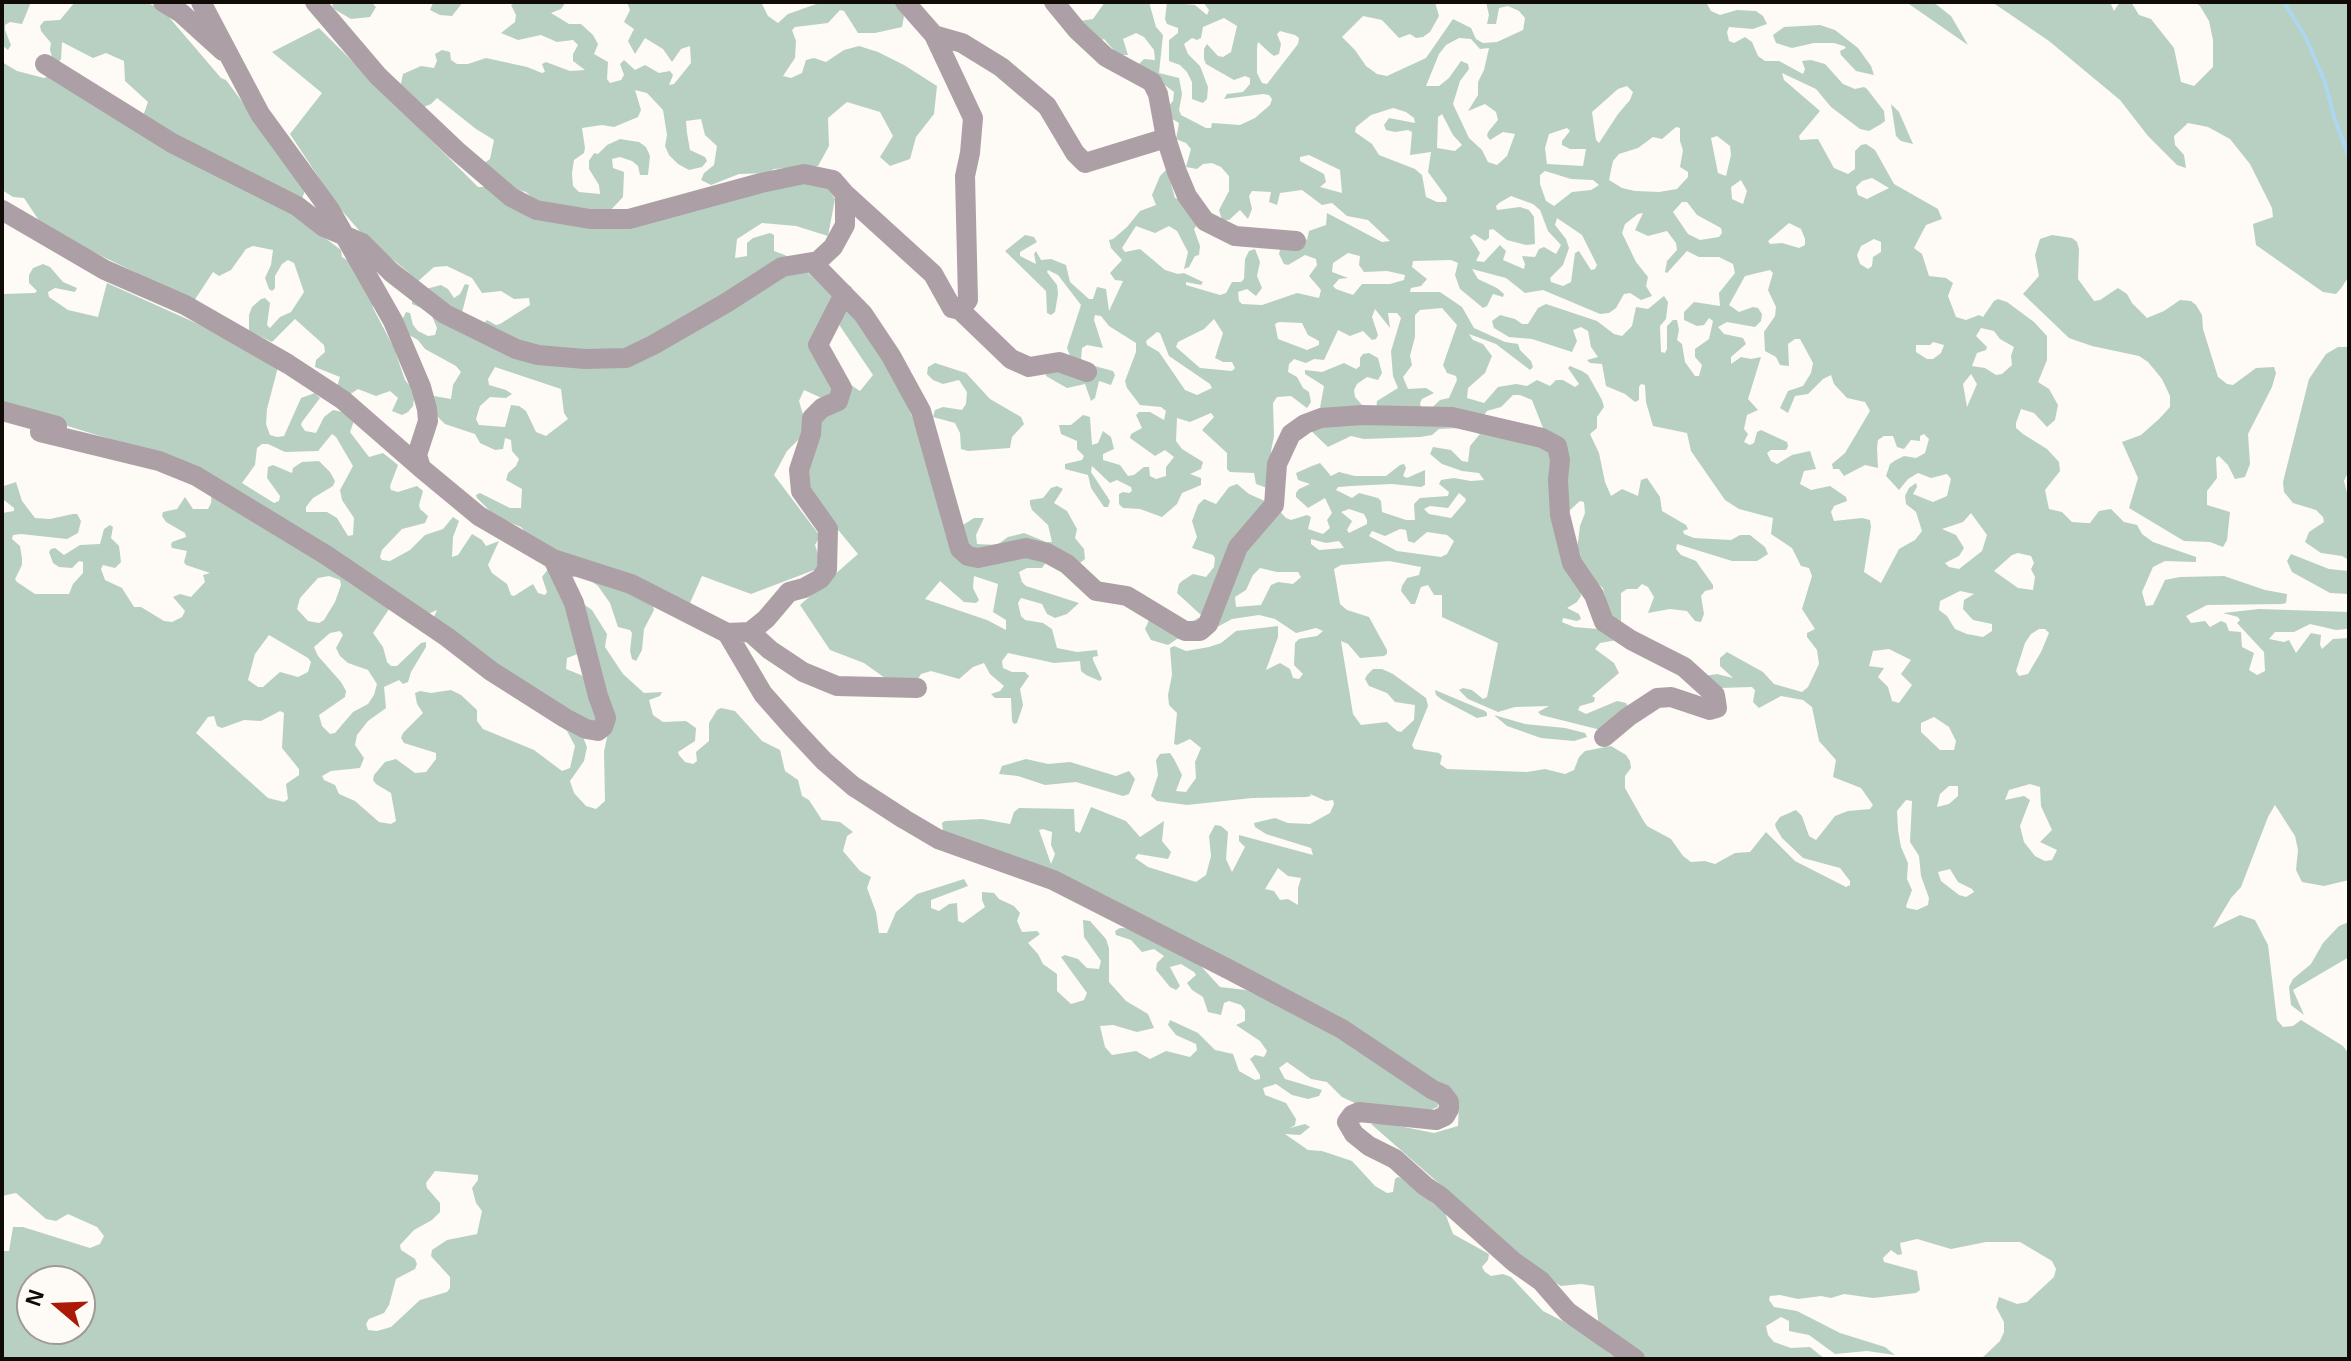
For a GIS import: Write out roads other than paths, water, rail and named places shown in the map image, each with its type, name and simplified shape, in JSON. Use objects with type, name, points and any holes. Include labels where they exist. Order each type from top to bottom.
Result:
[{"type":"street","points":[[163,2],[181,13],[232,59]]},
{"type":"street","points":[[201,2],[260,114],[330,210],[393,321],[421,387],[428,421],[417,455],[421,468]]},
{"type":"street","points":[[315,2],[378,76],[456,150],[511,197],[536,210],[590,219],[629,219],[804,174],[833,180],[933,274],[952,308],[960,310],[1011,359],[1029,367],[1059,362],[1087,372]]},
{"type":"street","points":[[905,2],[934,35],[973,118],[965,176],[968,300],[960,310]]},
{"type":"street","points":[[1054,2],[1077,30],[1106,57],[1152,82],[1158,94],[1166,138],[1187,196],[1205,221],[1235,236],[1296,241]]},
{"type":"street","points":[[934,35],[962,43],[1001,67],[1047,106],[1075,153],[1085,163],[1166,138]]},
{"type":"street","points":[[45,64],[172,143],[297,206],[324,227],[362,243],[391,272],[445,314],[516,349],[538,355],[626,358],[726,303],[782,267],[818,261],[833,247],[845,225],[845,194]]},
{"type":"street","points":[[2,210],[105,270],[185,305],[288,364],[343,400],[479,516],[553,559],[631,584],[727,633],[750,632],[789,592],[820,579],[827,570],[828,529],[801,491],[799,470],[811,434],[812,418],[822,408],[838,401],[842,388],[818,345],[844,294]]},
{"type":"street","points":[[813,263],[863,314],[881,339],[921,411],[960,549],[968,556],[978,558],[1026,548],[1047,553],[1067,564],[1096,591],[1127,596],[1185,631],[1200,631],[1208,624],[1238,547],[1274,505],[1277,464],[1291,434],[1305,424],[1321,418],[1362,415],[1452,417],[1542,438],[1557,446],[1560,515],[1572,563],[1594,595],[1604,622],[1631,640],[1684,667],[1715,695],[1717,708],[1710,710],[1671,697],[1657,698],[1604,737]]},
{"type":"street","points":[[2,411],[60,428],[97,445]]},
{"type":"street","points":[[40,432],[159,461],[206,482],[338,563],[447,637],[491,671],[565,718],[586,729],[598,731],[606,718],[574,603],[553,559]]},
{"type":"street","points":[[750,632],[803,672],[837,686],[917,688]]},
{"type":"street","points":[[727,633],[763,694],[824,761],[853,786],[938,839],[1053,880],[1230,970],[1342,1029],[1421,1083],[1443,1094],[1449,1102],[1449,1109],[1445,1116],[1436,1120],[1359,1112],[1347,1122],[1354,1134],[1369,1146],[1395,1159],[1514,1262],[1541,1281],[1568,1312],[1635,1359]]},
{"type":"waterway","points":[[2284,2],[2306,38],[2325,82],[2349,157]]}]
